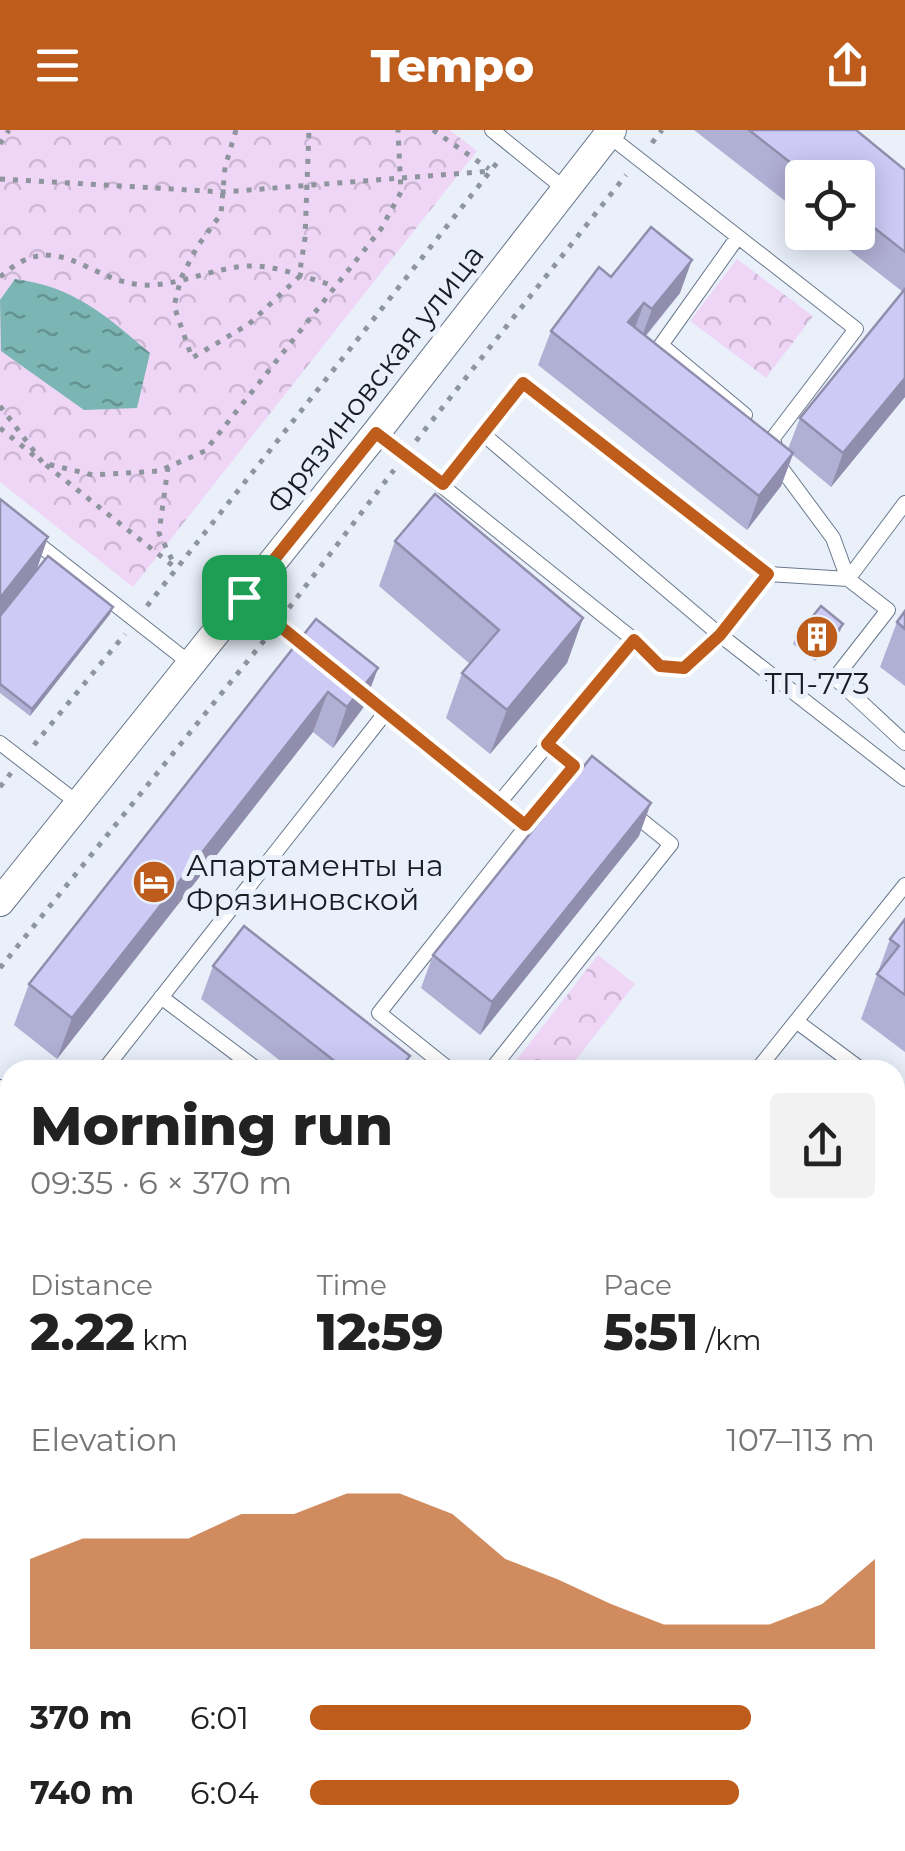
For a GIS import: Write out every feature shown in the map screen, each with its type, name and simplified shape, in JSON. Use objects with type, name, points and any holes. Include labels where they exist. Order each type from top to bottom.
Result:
[{"type":"street","name":"Фрязиновская улица","points":[[0,902],[376,433],[610,132]]},
{"type":"lane","points":[[492,130],[566,190]]},
{"type":"lane","points":[[610,132],[737,238],[856,329],[773,438]]},
{"type":"lane","points":[[737,238],[661,345],[773,438],[780,465],[833,538],[848,579],[888,610]]},
{"type":"lane","points":[[443,484],[523,383],[768,574],[848,579]]},
{"type":"lane","points":[[376,433],[634,640],[660,666],[684,668],[720,635],[768,574]]},
{"type":"lane","points":[[483,434],[720,635],[905,779]]},
{"type":"lane","points":[[848,579],[905,503]]},
{"type":"lane","points":[[0,514],[191,664]]},
{"type":"lane","points":[[244,597],[318,656]]},
{"type":"lane","points":[[905,605],[888,610],[835,678],[905,743]]},
{"type":"lane","points":[[499,803],[634,640]]},
{"type":"lane","points":[[345,679],[525,825]]},
{"type":"lane","points":[[112,1060],[386,712]]},
{"type":"lane","points":[[0,743],[79,804]]},
{"type":"lane","points":[[547,744],[610,795]]},
{"type":"lane","points":[[438,1060],[379,1013],[574,766]]},
{"type":"lane","points":[[499,1060],[671,844],[625,807]]},
{"type":"lane","points":[[765,1060],[905,884]]},
{"type":"lane","points":[[161,997],[245,1060]]},
{"type":"lane","points":[[796,1020],[849,1060]]},
{"type":"path","points":[[0,144],[9,130]]},
{"type":"path","points":[[236,130],[225,167],[222,214],[181,278],[174,306],[192,358],[249,324],[298,276],[309,130]]},
{"type":"path","points":[[0,406],[43,463],[93,475],[159,471],[205,452],[381,230],[400,192],[398,130]]},
{"type":"path","points":[[433,130],[491,171]]},
{"type":"path","points":[[0,968],[277,624],[662,130]]},
{"type":"path","points":[[0,787],[512,146]]},
{"type":"path","points":[[0,179],[223,192],[491,171]]},
{"type":"path","points":[[0,277],[20,258],[66,256],[112,278],[145,285],[253,266],[336,286]]},
{"type":"path","points":[[0,428],[177,568]]},
{"type":"path","points":[[168,467],[159,532],[177,568]]},
{"type":"green space","points":[[0,130],[450,130],[477,151],[133,587],[0,482]]},
{"type":"green space","points":[[737,259],[813,316],[766,378],[690,321]]},
{"type":"green space","points":[[598,955],[635,984],[576,1060],[517,1060]]},
{"type":"water","points":[[15,279],[72,296],[150,353],[137,408],[84,410],[1,351],[0,300]]},
{"type":"building","points":[[749,130],[856,130],[905,170],[905,252],[875,228],[875,160],[787,160]]},
{"type":"building","points":[[651,227],[692,260],[652,309],[644,303],[628,322],[793,453],[759,496],[551,331],[599,267],[611,277]]},
{"type":"building","points":[[905,289],[905,378],[843,453],[800,418]]},
{"type":"building","points":[[435,494],[583,618],[507,710],[462,673],[499,630],[395,541]]},
{"type":"building","points":[[0,499],[48,537],[0,598]]},
{"type":"building","points":[[48,556],[113,607],[32,709],[0,684],[0,616]]},
{"type":"building","name":"ТП-773","points":[[821,606],[843,624],[818,655],[796,637]]},
{"type":"building","points":[[905,611],[905,629],[897,622]]},
{"type":"building","points":[[316,619],[378,668],[347,707],[328,692],[72,1018],[29,984]]},
{"type":"building","points":[[592,756],[651,803],[492,1002],[433,955]]},
{"type":"building","points":[[905,919],[905,995],[877,974],[899,946],[890,939]]},
{"type":"building","points":[[244,926],[410,1056],[407,1060],[333,1060],[213,966]]},
{"type":"place","name":"ТП-773","points":[[817,637]]},
{"type":"place","name":"Апартаменты на Фрязиновской","points":[[154,882]]},
{"type":"route","points":[[523,383],[768,574],[720,635],[684,668],[660,666],[634,640],[547,744],[574,766],[525,825],[244,597],[376,433],[443,484],[523,383]]}]
